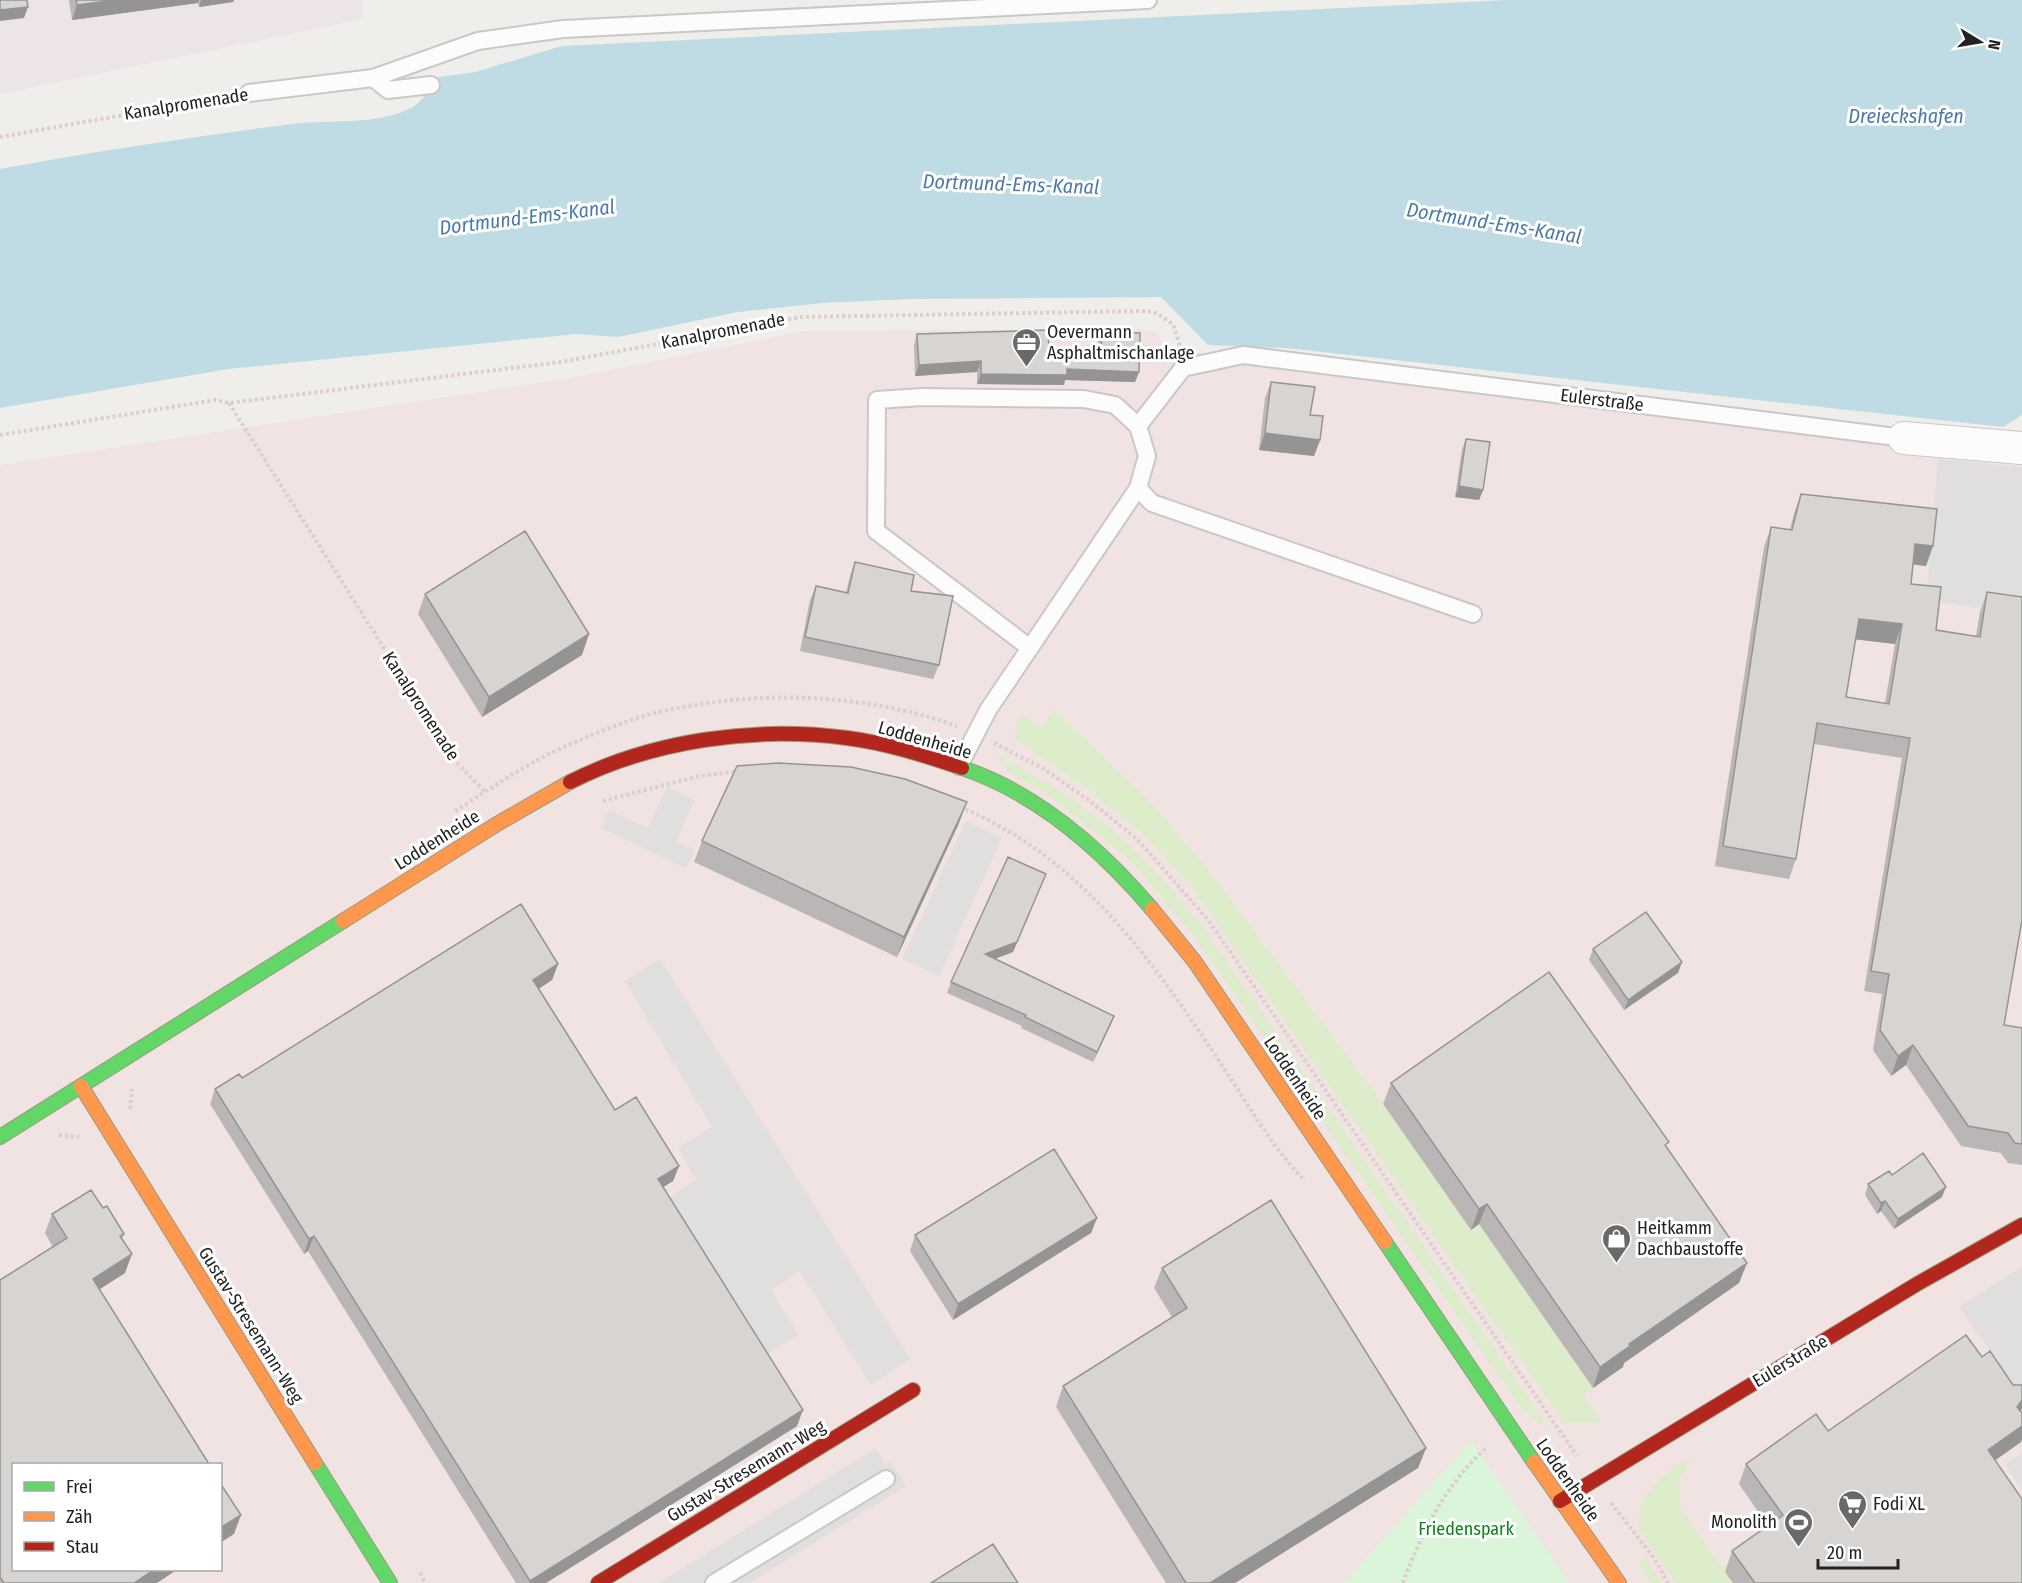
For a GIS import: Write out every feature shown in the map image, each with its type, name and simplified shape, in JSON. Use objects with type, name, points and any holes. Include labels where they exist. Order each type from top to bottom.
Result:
[{"type":"street","name":"Eulerstraße","points":[[1904,438],[2022,447]]},
{"type":"street","name":"Loddenheide","points":[[0,1137],[499,822],[595,770],[680,744],[725,736],[770,733],[838,736],[894,746],[959,766],[1048,813],[1086,842],[1139,891],[1194,962],[1560,1501],[1619,1583]]},
{"type":"street","name":"Gustav-Stresemann-Weg","points":[[81,1086],[390,1583]]},
{"type":"street","name":"Eulerstraße","points":[[1560,1501],[1917,1284],[2022,1225]]},
{"type":"street","name":"Gustav-Stresemann-Weg","points":[[598,1583],[913,1390]]},
{"type":"lane","name":"Kanalpromenade","points":[[249,93],[373,78],[478,41],[563,29],[1148,0]]},
{"type":"lane","name":"Kanalpromenade","points":[[373,78],[388,90],[431,85]]},
{"type":"lane","name":"Eulerstraße","points":[[1183,368],[1243,354],[1904,438]]},
{"type":"lane","points":[[1138,426],[1183,368]]},
{"type":"lane","points":[[959,766],[974,732],[1138,488],[1147,456],[1138,426],[1115,405],[1084,399],[921,397],[877,400],[876,531],[1030,648]]},
{"type":"lane","points":[[1138,488],[1152,503],[1473,614]]},
{"type":"lane","points":[[714,1583],[886,1479]]},
{"type":"path","name":"Kanalpromenade","points":[[0,137],[249,93]]},
{"type":"path","name":"Kanalpromenade","points":[[0,435],[215,400],[229,403],[561,362],[800,317],[1154,312],[1173,324],[1178,336],[1183,368]]},
{"type":"path","name":"Kanalpromenade","points":[[229,403],[456,762],[485,792],[527,766],[576,741],[650,714],[716,702],[805,698],[873,705],[930,717],[974,732]]},
{"type":"path","points":[[974,732],[1044,769],[1090,801],[1137,839],[1209,921],[1593,1479],[1654,1558],[1668,1583]]},
{"type":"path","points":[[592,802],[614,800],[700,776],[746,771]]},
{"type":"path","points":[[950,803],[983,816],[1021,838],[1060,866],[1103,905],[1125,929],[1192,1020],[1282,1158],[1308,1184],[1290,1153]]},
{"type":"path","points":[[1403,1583],[1419,1541],[1447,1494],[1470,1462],[1486,1448]]},
{"type":"shaded area","points":[[0,0],[362,0],[362,19],[0,94]]},
{"type":"shaded area","points":[[1135,329],[1157,332],[1162,341],[1160,349],[1908,429],[2022,458],[2022,1583],[0,1583],[0,465],[570,378],[805,331]]},
{"type":"shaded area","points":[[1938,459],[2022,467],[2022,615],[1926,600]]},
{"type":"shaded area","points":[[667,787],[695,800],[676,841],[695,850],[686,868],[601,828],[609,810],[648,828]]},
{"type":"shaded area","points":[[966,821],[1002,838],[939,976],[902,959]]},
{"type":"shaded area","points":[[660,959],[910,1359],[871,1385],[800,1271],[771,1290],[798,1335],[760,1359],[661,1203],[696,1180],[678,1148],[712,1127],[625,981]]},
{"type":"shaded area","points":[[2022,1267],[2022,1396],[1959,1307]]},
{"type":"shaded area","points":[[876,1448],[886,1465],[891,1462],[906,1486],[749,1583],[659,1583]]},
{"type":"shaded area","points":[[2022,1453],[2022,1490],[2005,1465]]},
{"type":"green space","points":[[1054,710],[1149,801],[1207,868],[1383,1104],[1471,1229],[1479,1224],[1593,1388],[1583,1395],[1602,1423],[1564,1423],[1193,889],[1144,835],[1089,790],[1014,738],[1021,713],[1042,727]]},
{"type":"green space","points":[[996,755],[1058,789],[1085,808],[1134,850],[1180,899],[1203,927],[1549,1428],[1523,1410],[1510,1392],[1192,933],[1132,862],[1052,798],[1009,772]]},
{"type":"green space","name":"Friedenspark","points":[[1471,1441],[1569,1583],[1344,1583]]},
{"type":"green space","points":[[1691,1456],[1678,1482],[1681,1509],[1733,1583],[1675,1583],[1642,1532],[1639,1520],[1640,1508],[1645,1497],[1662,1478]]},
{"type":"green space","points":[[1644,1558],[1662,1583],[1651,1583],[1639,1564]]},
{"type":"water","points":[[1508,0],[2022,0],[2022,415],[2003,427],[1286,348],[1208,345],[1161,297],[910,299],[821,303],[738,312],[618,337],[576,334],[228,369],[0,408],[0,169],[109,150],[255,129],[381,118],[417,104],[427,92],[433,78],[475,72],[562,46]]},
{"type":"building","points":[[0,0],[27,0],[28,7],[0,10]]},
{"type":"building","points":[[76,0],[116,0],[77,5]]},
{"type":"building","points":[[1048,330],[1049,349],[1101,349],[1102,332],[1140,333],[1139,372],[1067,369],[1067,375],[981,374],[981,361],[919,365],[917,334]]},
{"type":"building","points":[[1271,382],[1315,387],[1310,415],[1323,416],[1320,440],[1265,433]]},
{"type":"building","points":[[1466,439],[1490,442],[1483,490],[1459,486]]},
{"type":"building","points":[[1801,494],[1937,509],[1933,546],[1915,544],[1911,584],[1941,587],[1936,630],[1980,637],[1987,592],[2022,597],[2022,920],[2004,1025],[2022,1028],[2022,1144],[2015,1143],[2008,1133],[1968,1126],[1913,1045],[1898,1056],[1880,1030],[1889,974],[1871,971],[1910,738],[1817,723],[1796,859],[1723,846],[1771,527],[1792,530]],"holes":[[[1859,619],[1902,624],[1889,704],[1846,697]]]},
{"type":"building","points":[[525,531],[589,634],[489,697],[425,594]]},
{"type":"building","points":[[855,562],[914,575],[911,591],[953,596],[939,665],[805,637],[816,586],[848,593]]},
{"type":"building","points":[[778,763],[851,767],[905,779],[967,802],[904,937],[702,841],[737,766]]},
{"type":"building","points":[[1008,857],[1046,874],[1017,942],[985,954],[1114,1016],[1097,1052],[1025,1017],[1026,1015],[951,982]]},
{"type":"building","points":[[521,904],[558,964],[533,980],[615,1110],[636,1097],[679,1166],[658,1179],[803,1410],[530,1581],[314,1236],[309,1239],[215,1089],[239,1074],[242,1078]]},
{"type":"building","points":[[1646,912],[1682,962],[1628,1000],[1593,949]]},
{"type":"building","points":[[1549,972],[1669,1142],[1665,1145],[1747,1263],[1629,1344],[1630,1346],[1600,1367],[1487,1204],[1479,1209],[1391,1083]]},
{"type":"building","points":[[1054,1149],[1097,1218],[958,1304],[915,1235]]},
{"type":"building","points":[[1923,1153],[1946,1187],[1898,1219],[1885,1201],[1881,1203],[1868,1184],[1889,1171],[1892,1175]]},
{"type":"building","points":[[91,1190],[103,1208],[107,1206],[124,1234],[120,1236],[132,1254],[93,1279],[208,1463],[12,1463],[12,1571],[152,1571],[134,1583],[4,1583],[0,1577],[0,1280],[67,1238],[52,1214]]},
{"type":"building","points":[[1271,1200],[1426,1448],[1210,1583],[1186,1583],[1063,1386],[1187,1308],[1162,1268]]},
{"type":"building","points":[[1966,1335],[1982,1357],[1990,1351],[2013,1385],[2022,1385],[2022,1400],[2017,1407],[2022,1413],[2022,1426],[1988,1450],[2022,1499],[2022,1583],[1755,1583],[1732,1551],[1783,1515],[1746,1464],[1816,1414],[1828,1431]]},
{"type":"building","points":[[222,1486],[241,1515],[222,1527]]},
{"type":"building","points":[[993,1544],[1018,1583],[931,1583]]},
{"type":"traffic: fast","points":[[962,768],[1016,792],[1066,825],[1111,865],[1152,909]]},
{"type":"traffic: fast","points":[[0,1137],[343,921]]},
{"type":"traffic: fast","points":[[1385,1242],[1534,1462]]},
{"type":"traffic: fast","points":[[315,1463],[390,1583]]},
{"type":"traffic: slow","points":[[343,921],[497,824],[570,782]]},
{"type":"traffic: slow","points":[[1152,909],[1195,962],[1385,1242]]},
{"type":"traffic: slow","points":[[81,1086],[315,1463]]},
{"type":"traffic: slow","points":[[1534,1462],[1619,1583]]},
{"type":"traffic: jam","points":[[570,782],[635,756],[670,746],[705,740],[777,734],[862,740],[905,750],[962,768]]},
{"type":"traffic: jam","points":[[1560,1501],[1917,1284],[2022,1225]]},
{"type":"traffic: jam","points":[[598,1583],[913,1390]]},
{"type":"place","name":"Oevermann Asphaltmischanlage","points":[[1026,368]]},
{"type":"place","name":"Heitkamm Dachbaustoffe","points":[[1616,1264]]},
{"type":"place","name":"Fodi XL","points":[[1852,1530]]},
{"type":"place","name":"Monolith","points":[[1798,1548]]},
{"type":"water label","name":"Dreieckshafen","points":[[1906,116]]},
{"type":"water label","name":"Dortmund-Ems-Kanal","points":[[1011,184]]},
{"type":"water label","name":"Dortmund-Ems-Kanal","points":[[527,217]]},
{"type":"water label","name":"Dortmund-Ems-Kanal","points":[[1494,223]]}]
